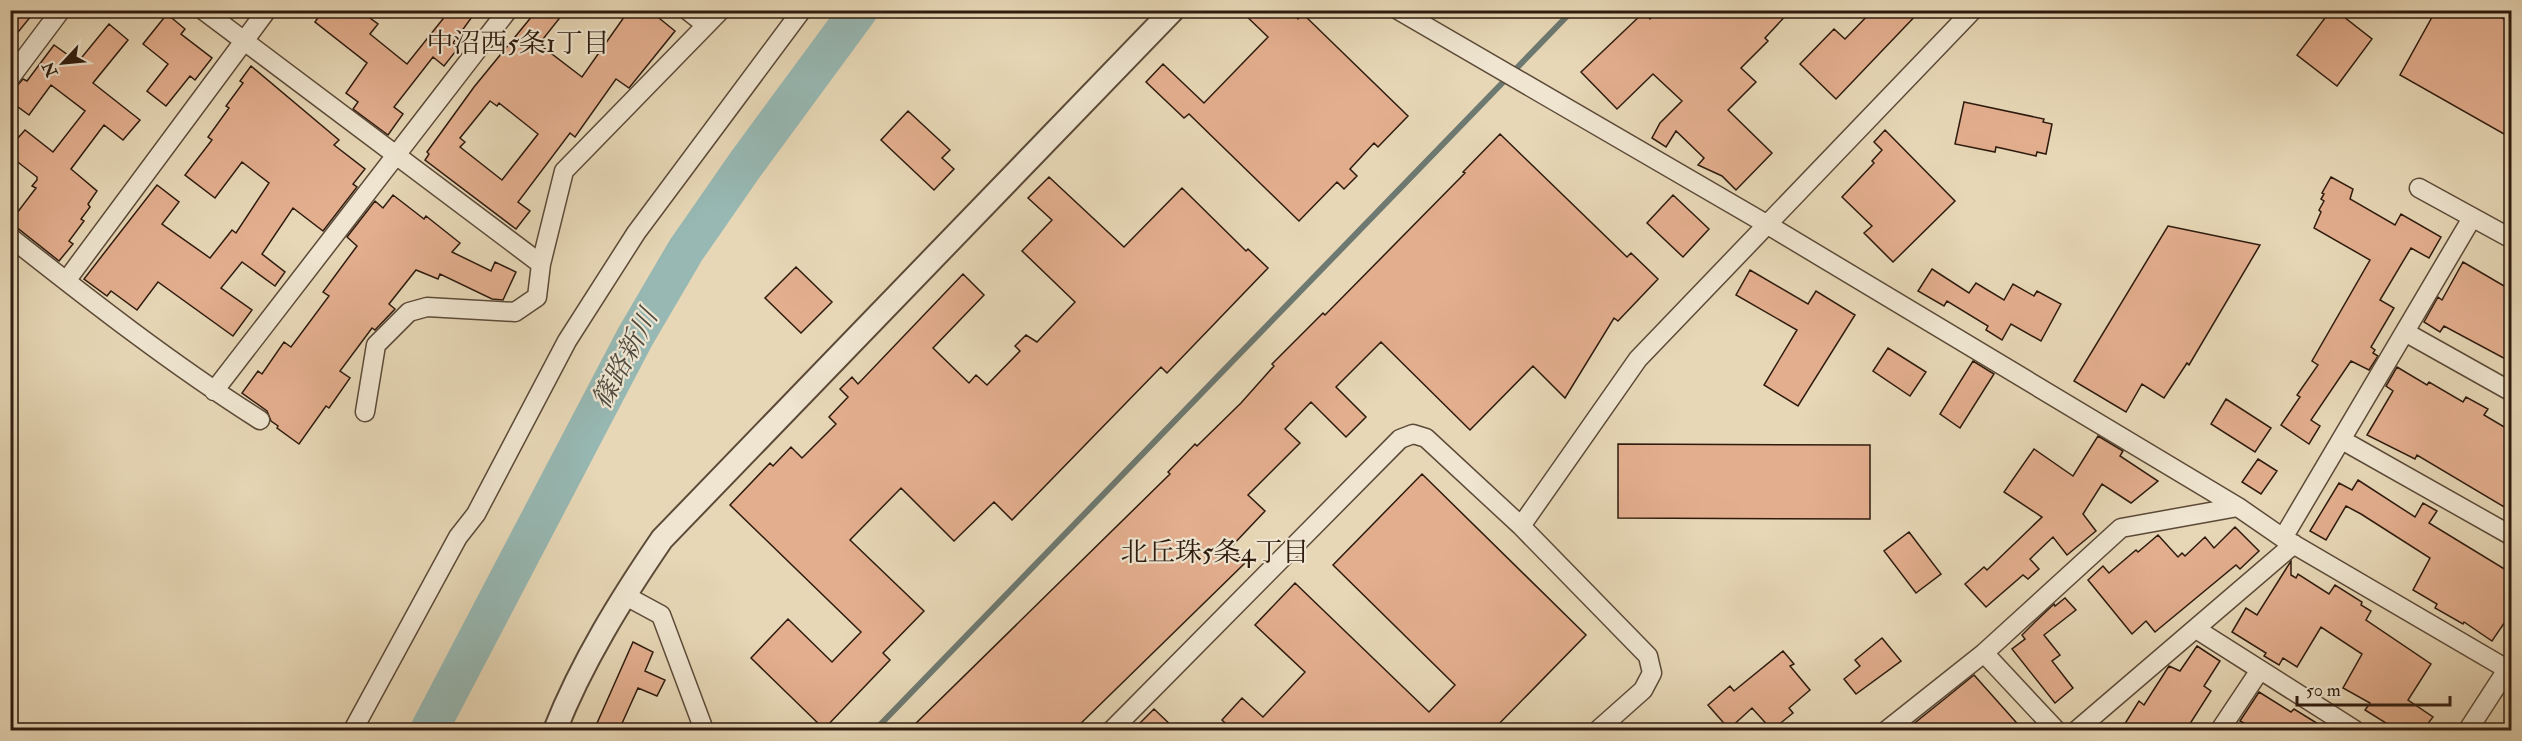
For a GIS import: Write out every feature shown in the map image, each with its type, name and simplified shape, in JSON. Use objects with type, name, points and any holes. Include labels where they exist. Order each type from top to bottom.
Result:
[{"type":"street","points":[[10,78],[61,10]]},
{"type":"street","points":[[203,10],[542,264]]},
{"type":"street","points":[[66,281],[267,10]]},
{"type":"street","points":[[214,391],[508,10]]},
{"type":"street","points":[[687,10],[706,26]]},
{"type":"street","points":[[365,412],[376,345],[409,312],[427,307],[515,312],[537,297],[542,264],[564,171],[721,10]]},
{"type":"street","points":[[353,730],[458,537],[476,514],[567,341],[636,233],[802,10]]},
{"type":"street","points":[[1398,10],[1768,225],[2238,507],[2289,541],[2510,668],[2468,730]]},
{"type":"street","points":[[1521,526],[1638,359],[1973,10]]},
{"type":"street","points":[[555,730],[567,700],[624,595],[662,539],[1162,14]]},
{"type":"street","points":[[2419,188],[2511,239]]},
{"type":"street","points":[[2077,730],[2196,629],[2289,541],[2342,440],[2472,218]]},
{"type":"street","points":[[10,237],[214,391],[260,420]]},
{"type":"street","points":[[2406,332],[2511,392]]},
{"type":"street","points":[[1112,730],[1400,439],[1413,434],[1426,438],[1521,526],[1648,656],[1652,673],[1643,690],[1598,730]]},
{"type":"street","points":[[2342,440],[2511,537]]},
{"type":"street","points":[[1887,730],[1984,653],[2121,528],[2238,507]]},
{"type":"street","points":[[624,595],[661,615],[704,730]]},
{"type":"street","points":[[2196,629],[2260,670],[2335,725],[2355,730]]},
{"type":"street","points":[[1984,653],[2056,730]]},
{"type":"street","points":[[2220,730],[2260,670]]},
{"type":"building","points":[[10,10],[36,10],[10,42]]},
{"type":"building","points":[[323,10],[359,10],[378,24],[370,34],[407,64],[450,10],[477,10],[453,43],[459,47],[444,66],[433,57],[394,107],[403,114],[388,135],[353,109],[358,102],[346,93],[367,63],[315,22]]},
{"type":"building","points":[[537,10],[566,10],[539,44],[582,77],[629,10],[649,10],[675,31],[629,88],[616,79],[575,137],[570,133],[518,202],[530,211],[516,229],[425,160],[429,154],[427,152],[474,87]],"holes":[[[490,101],[497,106],[499,103],[538,134],[502,180],[460,147],[465,142],[460,138]]]},
{"type":"building","points":[[1240,10],[1290,10],[1298,19],[1303,14],[1408,116],[1378,147],[1374,143],[1350,169],[1357,176],[1344,189],[1337,182],[1299,221],[1189,114],[1184,118],[1146,82],[1163,64],[1204,103],[1268,37]]},
{"type":"building","points":[[1659,10],[1791,10],[1765,38],[1768,41],[1741,68],[1756,82],[1728,110],[1772,153],[1736,190],[1722,176],[1698,165],[1704,158],[1676,131],[1666,147],[1652,138],[1660,123],[1682,101],[1653,74],[1617,109],[1581,72],[1644,12],[1650,19]]},
{"type":"building","points":[[1873,10],[1921,10],[1836,99],[1800,64],[1834,29],[1845,39]]},
{"type":"building","points":[[2331,10],[2335,10],[2372,39],[2337,86],[2297,55]]},
{"type":"building","points":[[2436,10],[2489,10],[2511,23],[2511,138],[2400,75]]},
{"type":"building","points":[[167,14],[185,29],[181,34],[212,58],[195,80],[190,76],[166,106],[147,91],[168,64],[143,44]]},
{"type":"building","points":[[109,24],[128,40],[93,83],[140,120],[123,140],[104,125],[71,169],[97,191],[88,204],[90,207],[81,219],[84,221],[69,241],[73,244],[59,261],[10,222],[36,188],[32,186],[37,177],[10,156],[10,147],[25,130],[53,152],[85,111],[51,85],[29,115],[10,101],[10,89],[15,88],[23,79],[27,81],[54,45],[78,62]]},
{"type":"building","points":[[251,66],[339,140],[334,145],[365,169],[353,184],[357,187],[323,231],[293,208],[262,254],[285,272],[275,286],[242,262],[221,288],[252,310],[233,336],[158,282],[137,310],[111,291],[107,296],[84,279],[157,185],[179,202],[162,224],[210,258],[232,230],[236,233],[269,183],[242,162],[215,198],[185,175],[212,140],[208,137],[229,108],[226,106],[243,83],[240,81]]},
{"type":"building","points":[[1964,102],[2044,119],[2043,122],[2052,124],[2046,154],[2037,152],[2036,156],[1996,147],[1995,152],[1955,144]]},
{"type":"building","points":[[908,111],[950,150],[942,158],[954,169],[934,190],[881,140]]},
{"type":"building","points":[[1885,130],[1955,201],[1893,262],[1864,233],[1872,226],[1842,197],[1874,163],[1872,161],[1882,150],[1874,142]]},
{"type":"building","points":[[1500,134],[1627,257],[1631,253],[1658,279],[1618,321],[1614,318],[1565,398],[1533,366],[1470,430],[1381,342],[1336,387],[1366,417],[1346,437],[1311,402],[1285,429],[1300,443],[1248,495],[1265,511],[1230,548],[1245,563],[1074,730],[909,730],[1170,474],[1168,472],[1195,444],[1197,446],[1241,403],[1274,366],[1272,364],[1323,313],[1325,315],[1465,173],[1463,172]]},
{"type":"building","points":[[1049,177],[1124,247],[1182,188],[1246,251],[1248,249],[1268,268],[1167,373],[1161,367],[1012,520],[994,502],[954,541],[901,488],[850,540],[924,611],[883,653],[890,660],[824,729],[751,658],[788,619],[832,662],[861,632],[730,505],[770,463],[773,466],[791,447],[802,458],[836,424],[829,417],[848,397],[840,389],[852,377],[858,384],[963,274],[984,295],[933,348],[969,383],[976,375],[987,385],[1020,351],[1015,346],[1026,335],[1037,342],[1075,302],[1022,251],[1052,220],[1028,198]]},
{"type":"building","points":[[2331,177],[2353,189],[2350,199],[2395,225],[2401,214],[2441,237],[2429,258],[2411,248],[2380,300],[2394,308],[2371,347],[2375,350],[2373,353],[2378,356],[2369,370],[2351,361],[2311,420],[2320,426],[2309,444],[2281,425],[2300,397],[2297,395],[2318,365],[2312,361],[2370,260],[2314,228],[2324,201],[2321,199],[2324,194],[2322,193]]},
{"type":"building","points":[[393,195],[424,219],[426,216],[460,243],[452,252],[491,271],[495,262],[516,272],[503,300],[492,299],[440,274],[438,279],[416,270],[389,304],[395,309],[375,330],[372,328],[340,371],[350,378],[329,408],[326,406],[299,444],[277,428],[278,426],[271,421],[267,411],[242,393],[258,371],[262,374],[284,342],[291,347],[329,296],[323,292],[357,246],[347,237],[375,201],[383,208]]},
{"type":"building","points":[[1673,195],[1709,229],[1683,257],[1647,223]]},
{"type":"building","points":[[2168,226],[2260,245],[2189,365],[2187,363],[2164,398],[2142,384],[2126,412],[2074,381]]},
{"type":"building","points":[[2463,262],[2511,290],[2511,362],[2444,326],[2440,332],[2424,322],[2438,297],[2442,300]]},
{"type":"building","points":[[796,267],[832,302],[801,333],[765,298]]},
{"type":"building","points":[[1932,269],[1969,293],[1976,283],[2004,300],[2013,284],[2034,296],[2037,291],[2061,304],[2041,341],[2011,324],[2002,340],[1986,330],[1988,326],[1947,301],[1944,306],[1918,291]]},
{"type":"building","points":[[1750,270],[1808,304],[1816,291],[1855,315],[1798,406],[1764,385],[1797,330],[1736,295]]},
{"type":"building","points":[[1888,348],[1926,372],[1910,396],[1873,371]]},
{"type":"building","points":[[1973,361],[1994,374],[1960,428],[1940,414]]},
{"type":"building","points":[[2397,367],[2427,385],[2429,382],[2463,402],[2466,397],[2488,409],[2484,415],[2511,431],[2511,511],[2417,455],[2415,459],[2367,435],[2393,391],[2386,386]]},
{"type":"building","points":[[2226,399],[2271,428],[2255,452],[2211,424]]},
{"type":"building","points":[[2098,436],[2123,451],[2120,456],[2158,481],[2131,503],[2102,484],[2083,514],[2096,531],[2067,555],[2053,537],[2030,559],[2039,569],[2028,579],[2023,575],[1986,607],[1965,584],[1984,567],[1987,570],[2042,517],[2004,492],[2034,449],[2073,476]]},
{"type":"building","points":[[1618,444],[1870,445],[1870,519],[1618,518]]},
{"type":"building","points":[[2258,459],[2277,471],[2261,494],[2242,482]]},
{"type":"building","points":[[1422,474],[1586,635],[1493,730],[1232,730],[1222,720],[1242,698],[1263,717],[1305,672],[1255,625],[1295,583],[1429,712],[1455,685],[1333,565]]},
{"type":"building","points":[[2358,480],[2415,517],[2423,503],[2437,511],[2429,523],[2511,573],[2511,613],[2492,641],[2464,622],[2463,624],[2435,608],[2437,604],[2413,590],[2430,558],[2361,514],[2346,506],[2326,540],[2310,531],[2339,483],[2352,490]]},
{"type":"building","points":[[2235,527],[2259,551],[2240,569],[2236,565],[2155,632],[2146,621],[2132,634],[2088,580],[2103,566],[2109,573],[2158,535],[2178,557],[2182,553],[2185,556],[2205,537],[2214,548]]},
{"type":"building","points":[[1909,532],[1941,574],[1916,593],[1884,551]]},
{"type":"building","points":[[2291,561],[2291,575],[2296,578],[2298,574],[2329,594],[2335,585],[2362,602],[2361,605],[2371,611],[2366,620],[2431,664],[2408,700],[2433,717],[2423,730],[2397,730],[2365,710],[2370,703],[2343,688],[2362,654],[2321,627],[2297,667],[2283,658],[2279,665],[2264,656],[2266,653],[2232,632],[2246,608],[2257,615]]},
{"type":"building","points":[[2065,598],[2076,610],[2044,635],[2060,655],[2052,661],[2073,688],[2055,703],[2012,649],[2025,639],[2022,635],[2035,622],[2054,604],[2055,606]]},
{"type":"building","points":[[1882,638],[1901,661],[1856,694],[1844,679],[1860,666],[1855,660]]},
{"type":"building","points":[[633,642],[653,652],[645,671],[665,680],[657,696],[638,688],[619,730],[594,730]]},
{"type":"building","points":[[2197,646],[2220,661],[2204,686],[2211,691],[2186,730],[2121,730],[2139,701],[2144,705],[2169,666],[2180,671]]},
{"type":"building","points":[[1783,651],[1794,664],[1790,666],[1810,690],[1789,708],[1793,713],[1772,730],[1752,708],[1729,729],[1708,705],[1730,686],[1734,691]]},
{"type":"building","points":[[1974,675],[2023,730],[1906,730],[1947,697]]},
{"type":"building","points":[[2259,692],[2291,712],[2294,709],[2328,730],[2257,730],[2240,721]]},
{"type":"building","points":[[1154,709],[1176,730],[1133,730]]},
{"type":"waterway","name":"篠路新川","points":[[429,730],[635,337],[686,250],[745,165],[859,10]]},
{"type":"waterway","points":[[875,730],[1573,10]]},
{"type":"district","name":"中沼西5条1丁目","points":[[518,43]]},
{"type":"district","name":"北丘珠5条4丁目","points":[[1215,552]]}]
